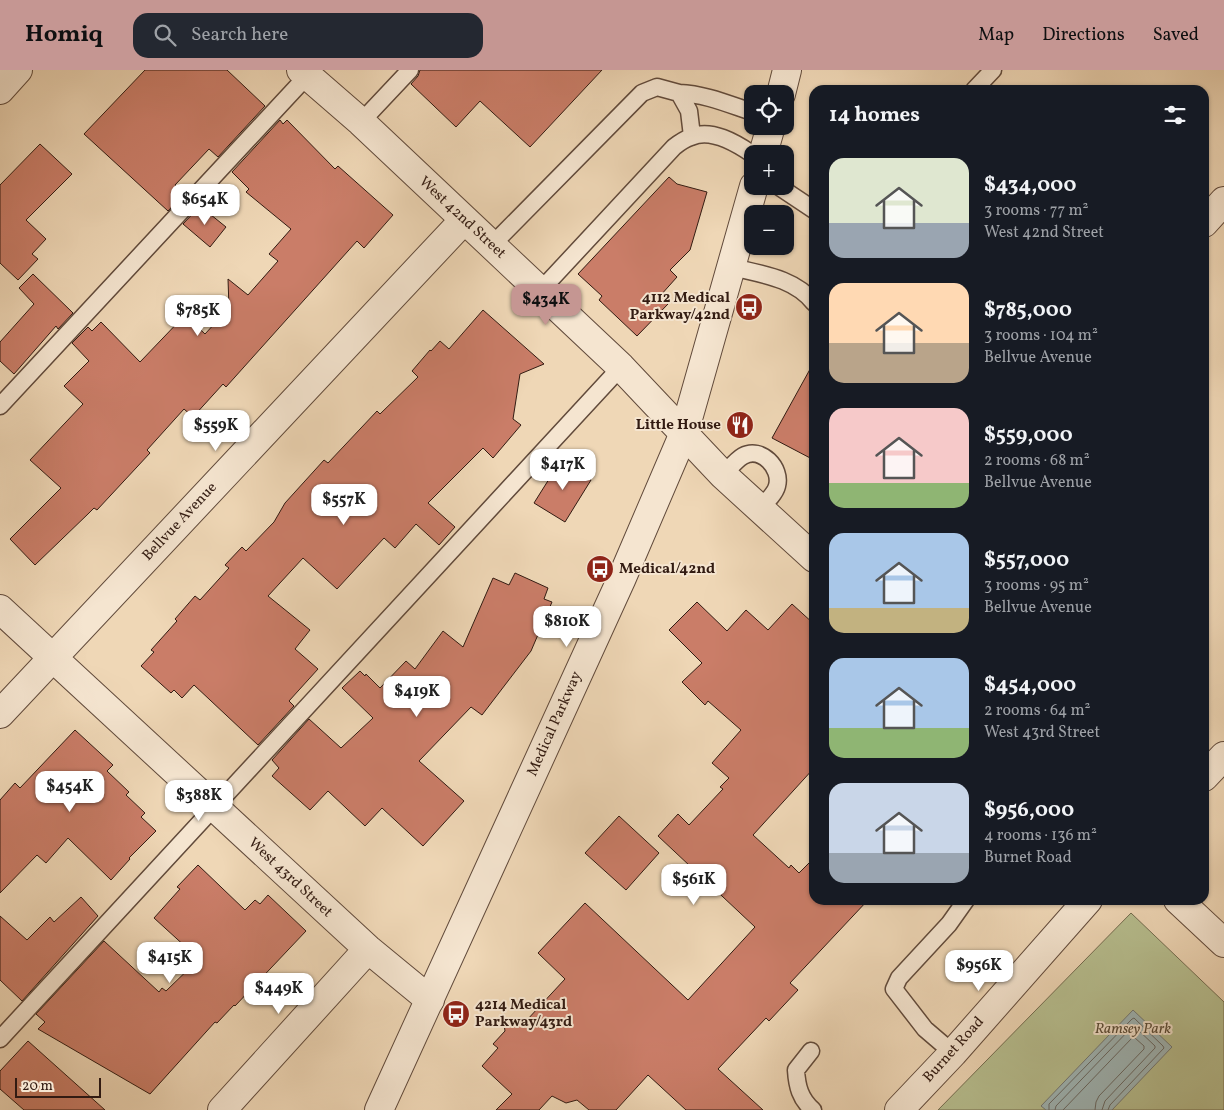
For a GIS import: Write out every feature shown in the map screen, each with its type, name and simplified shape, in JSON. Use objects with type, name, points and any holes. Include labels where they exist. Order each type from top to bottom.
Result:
[{"type":"street","points":[[783,85],[787,70]]},
{"type":"street","name":"West 42nd Street","points":[[304,73],[361,122],[621,367],[723,475],[809,553]]},
{"type":"street","name":"Medical Parkway","points":[[379,1110],[617,588],[684,433],[752,195]]},
{"type":"street","points":[[1209,217],[1224,201]]},
{"type":"street","name":"Bellvue Avenue","points":[[0,714],[464,220]]},
{"type":"street","name":"West 43rd Street","points":[[0,609],[368,949],[430,1000]]},
{"type":"street","points":[[1209,772],[1224,756]]},
{"type":"street","name":"Burnet Road","points":[[899,1110],[953,1053],[1084,905]]},
{"type":"street","points":[[1183,905],[1224,943]]},
{"type":"street","points":[[222,1110],[368,949]]},
{"type":"lane","points":[[361,122],[410,70]]},
{"type":"lane","points":[[979,85],[993,70]]},
{"type":"lane","points":[[0,406],[304,73]]},
{"type":"lane","points":[[492,246],[642,93],[657,87],[706,97],[744,109]]},
{"type":"lane","points":[[679,93],[689,111],[692,136]]},
{"type":"lane","points":[[540,290],[674,146],[692,136],[713,135],[738,144],[744,148]]},
{"type":"lane","points":[[792,195],[809,207]]},
{"type":"lane","points":[[732,267],[794,285],[809,297]]},
{"type":"lane","points":[[0,1039],[621,367]]},
{"type":"lane","points":[[723,475],[736,461],[748,454],[767,459],[777,470],[777,486],[760,508]]},
{"type":"lane","points":[[953,1053],[925,1029],[894,989],[899,978],[950,924],[963,905]]},
{"type":"lane","points":[[811,1051],[796,1070],[797,1086],[801,1095],[813,1110]]},
{"type":"green space","name":"Ramsey Park","points":[[1131,913],[1224,1002],[1224,1110],[938,1110]]},
{"type":"water","points":[[1133,1010],[1172,1047],[1112,1110],[1046,1110],[1041,1106]]},
{"type":"building","points":[[145,70],[227,70],[265,106],[218,157],[209,149],[175,185],[185,193],[168,211],[84,134]]},
{"type":"building","points":[[420,70],[602,70],[530,147],[480,101],[456,127],[411,84],[418,76]]},
{"type":"building","points":[[280,120],[283,124],[287,120],[335,169],[338,166],[393,215],[364,248],[357,241],[226,387],[223,384],[193,417],[184,409],[147,450],[150,453],[97,510],[94,508],[35,565],[10,539],[61,488],[30,460],[83,404],[64,386],[89,361],[72,343],[88,327],[92,331],[101,322],[140,362],[185,315],[205,334],[229,308],[228,279],[248,295],[278,261],[269,254],[291,229],[246,192],[249,189],[232,172]]},
{"type":"building","points":[[40,144],[72,174],[26,220],[46,239],[32,254],[38,259],[18,280],[0,263],[0,185]]},
{"type":"building","points":[[669,177],[677,184],[707,192],[690,250],[670,270],[677,277],[660,296],[668,304],[637,336],[599,300],[602,296],[578,274]]},
{"type":"building","points":[[200,206],[226,227],[210,247],[183,224]]},
{"type":"building","points":[[33,274],[73,313],[58,329],[56,326],[14,374],[0,361],[0,342],[34,304],[19,288]]},
{"type":"building","points":[[483,310],[544,364],[520,374],[513,419],[521,425],[493,458],[483,448],[428,503],[455,527],[439,545],[416,524],[395,548],[384,538],[337,589],[303,558],[268,596],[310,630],[295,649],[318,669],[289,701],[294,706],[258,745],[194,685],[182,698],[174,690],[171,693],[141,666],[154,652],[151,650],[177,621],[175,619],[195,596],[200,600],[229,568],[225,565],[242,547],[246,551],[274,522],[285,503],[324,460],[328,463],[377,411],[380,414],[418,377],[412,371],[430,350],[440,341],[449,349]]},
{"type":"building","points":[[809,371],[809,457],[772,438]]},
{"type":"building","points":[[561,460],[591,480],[565,522],[534,503]]},
{"type":"building","points":[[515,573],[548,588],[544,599],[552,602],[531,651],[482,715],[471,707],[419,761],[464,801],[423,846],[382,808],[365,826],[328,791],[310,810],[272,776],[279,768],[272,760],[309,719],[341,748],[373,718],[342,688],[360,671],[365,676],[366,674],[380,688],[406,661],[415,669],[443,631],[463,647],[493,578],[509,585]]},
{"type":"building","points":[[697,602],[727,631],[746,610],[768,630],[792,604],[809,619],[809,773],[753,835],[789,868],[791,865],[799,873],[809,863],[809,905],[863,905],[790,983],[798,990],[769,1021],[766,1018],[718,1069],[763,1110],[686,1110],[648,1075],[616,1110],[589,1110],[577,1100],[566,1103],[552,1096],[539,1110],[496,1110],[512,1094],[482,1066],[498,1048],[493,1044],[505,1031],[503,1018],[526,1021],[565,979],[538,953],[585,903],[688,1000],[755,927],[658,836],[678,814],[689,825],[723,789],[720,787],[729,778],[712,763],[741,730],[708,701],[705,705],[682,682],[702,663],[669,630]]},
{"type":"building","points":[[75,730],[113,765],[107,771],[129,792],[126,795],[145,813],[141,817],[156,831],[129,858],[111,880],[68,838],[46,863],[37,855],[0,893],[0,800],[15,783],[20,788]]},
{"type":"building","points":[[619,816],[659,853],[626,890],[585,853]]},
{"type":"building","points":[[198,865],[245,910],[255,900],[260,904],[268,895],[306,931],[235,1006],[217,1023],[215,1022],[150,1094],[38,1029],[45,1022],[36,1014],[104,941],[159,992],[162,988],[166,991],[199,959],[154,918],[180,889],[177,887]]},
{"type":"building","points":[[81,897],[98,916],[22,1001],[0,980],[0,916],[27,940],[50,917],[54,922]]},
{"type":"building","points":[[28,1041],[105,1110],[24,1110],[0,1089],[0,1071]]},
{"type":"place","name":"4112 Medical Parkway/42nd","points":[[749,307]]},
{"type":"place","name":"Little House","points":[[740,425]]},
{"type":"place","name":"Medical/42nd","points":[[600,569]]},
{"type":"place","name":"4214 Medical Parkway/43rd","points":[[456,1014]]}]
